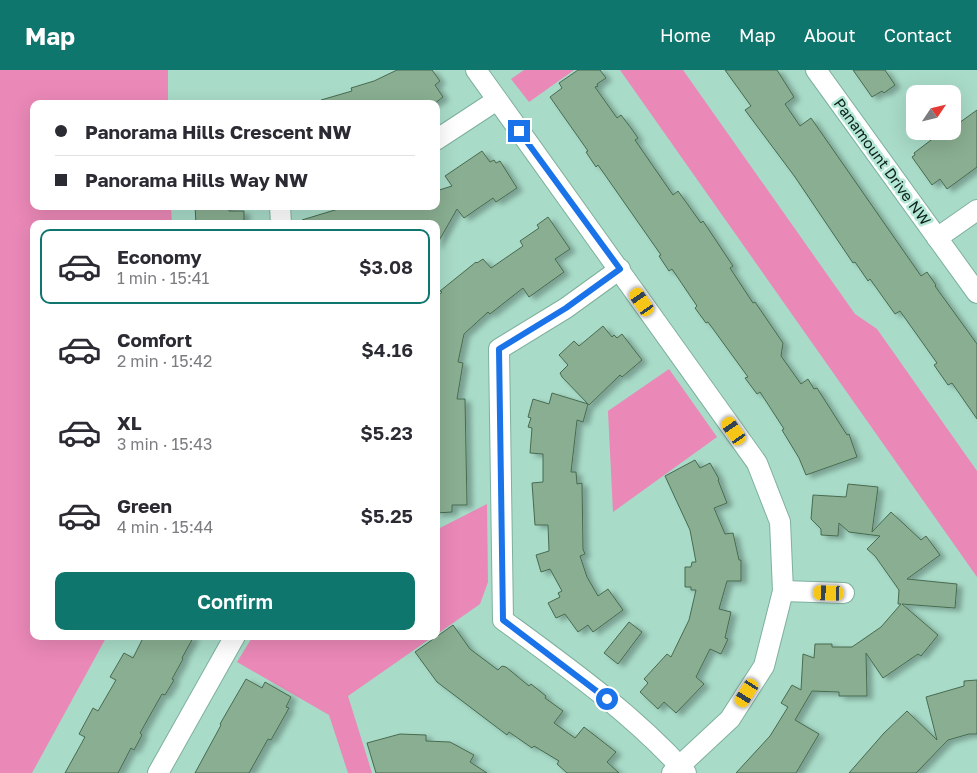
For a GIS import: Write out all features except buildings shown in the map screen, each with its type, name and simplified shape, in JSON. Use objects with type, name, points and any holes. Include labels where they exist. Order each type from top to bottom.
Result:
[{"type":"street","points":[[476,70],[620,269],[757,463],[780,522],[783,591],[764,666],[730,719],[679,771],[656,742],[594,688],[503,620],[499,349],[566,308],[620,269]]},
{"type":"street","name":"Panamount Drive NW","points":[[816,70],[937,238],[977,210]]},
{"type":"street","points":[[440,137],[497,100]]},
{"type":"street","points":[[937,238],[977,293]]},
{"type":"street","points":[[783,591],[844,593]]},
{"type":"street","points":[[158,773],[233,640]]},
{"type":"shaded area","points":[[0,70],[168,70],[168,100],[30,100],[30,210],[171,210],[172,220],[30,220],[30,640],[105,640],[32,773],[0,773]]},
{"type":"shaded area","points":[[524,70],[574,70],[529,102],[511,79]]},
{"type":"shaded area","points":[[620,70],[683,70],[855,314],[877,329],[977,471],[977,577]]},
{"type":"shaded area","points":[[669,369],[717,437],[613,512],[608,411]]},
{"type":"shaded area","points":[[487,504],[488,582],[480,604],[440,632],[440,528]]},
{"type":"shaded area","points":[[251,640],[428,640],[348,696],[372,773],[348,773],[329,715],[237,662]]},
{"type":"route","points":[[519,131],[620,269],[566,308],[499,349],[503,620],[607,699]]}]
